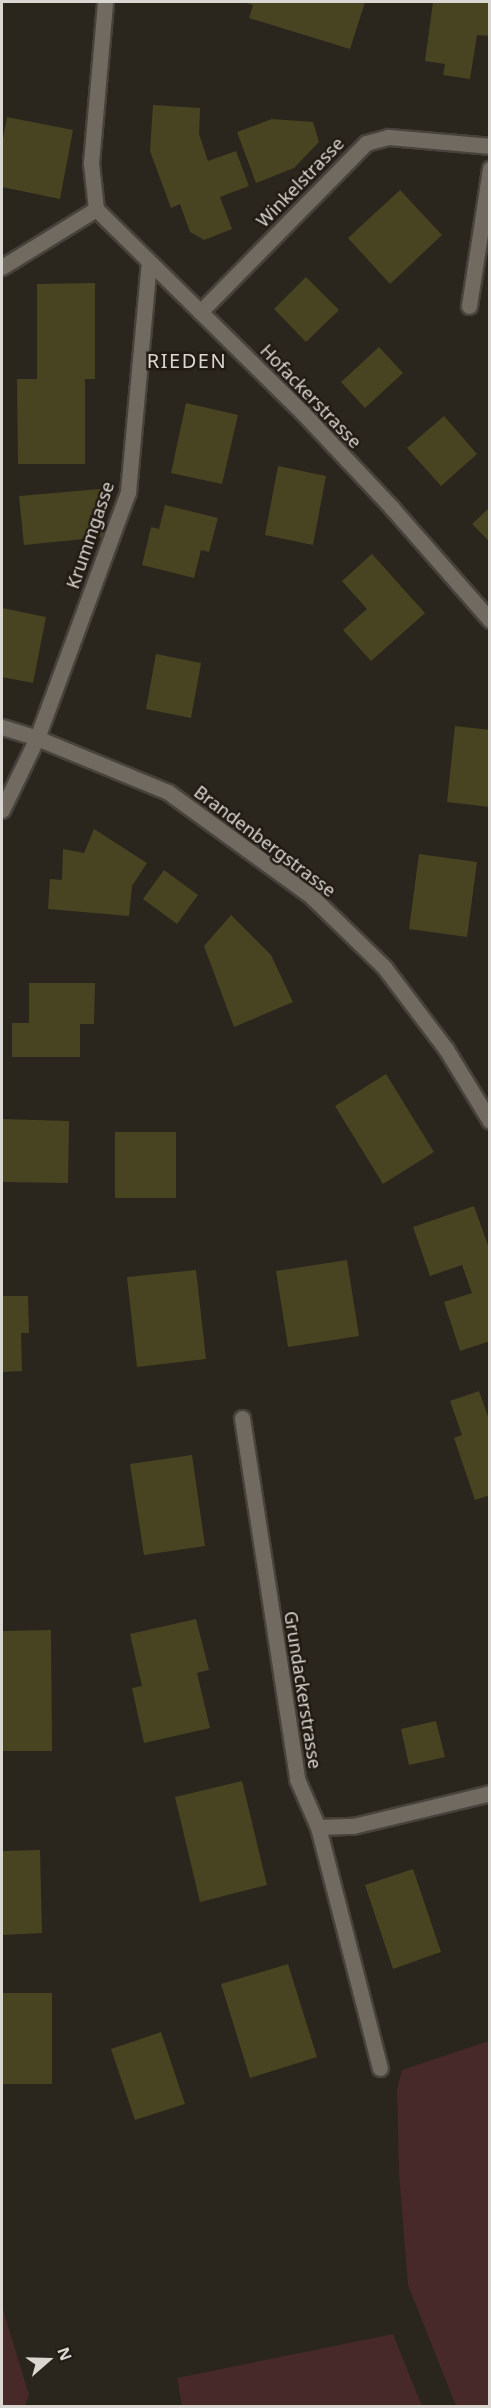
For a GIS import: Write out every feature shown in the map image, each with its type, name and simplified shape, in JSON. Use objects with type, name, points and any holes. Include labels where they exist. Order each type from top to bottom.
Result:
[{"type":"street","points":[[2,267],[96,208],[91,163],[105,2]]},
{"type":"street","name":"Winkelstrasse","points":[[200,312],[366,143],[388,137],[489,146]]},
{"type":"street","points":[[469,306],[489,169]]},
{"type":"street","name":"Hofackerstrasse","points":[[96,208],[302,412],[392,508],[489,620]]},
{"type":"street","name":"Krummgasse","points":[[2,810],[37,738],[128,492],[149,263]]},
{"type":"street","name":"Brandenbergstrasse","points":[[2,727],[37,738],[168,792],[311,896],[384,968],[446,1049],[489,1121]]},
{"type":"street","name":"Grundackerstrasse","points":[[242,1418],[297,1779],[318,1827],[380,2068]]},
{"type":"street","points":[[318,1827],[353,1826],[489,1793]]},
{"type":"shaded area","points":[[489,2041],[489,2406],[456,2406],[408,2285],[399,2174],[397,2090],[402,2070]]},
{"type":"shaded area","points":[[2,2306],[29,2395],[25,2406],[2,2406]]},
{"type":"shaded area","points":[[393,2334],[422,2406],[182,2406],[177,2378]]},
{"type":"building","points":[[244,2],[365,2],[350,49],[249,18],[253,5]]},
{"type":"building","points":[[433,2],[490,2],[490,36],[477,35],[470,79],[443,75],[445,64],[425,61]]},
{"type":"building","points":[[153,105],[200,108],[199,134],[208,161],[236,151],[249,186],[220,197],[232,229],[204,240],[190,232],[180,204],[171,208],[150,151]]},
{"type":"building","points":[[7,117],[73,130],[60,199],[2,187],[2,144]]},
{"type":"building","points":[[272,119],[313,122],[319,142],[294,168],[256,183],[237,132]]},
{"type":"building","points":[[400,190],[442,235],[390,284],[348,238]]},
{"type":"building","points":[[306,277],[339,310],[306,342],[274,309]]},
{"type":"building","points":[[95,283],[95,379],[85,379],[85,464],[18,464],[17,379],[37,379],[37,284]]},
{"type":"building","points":[[379,347],[403,373],[365,408],[341,382]]},
{"type":"building","points":[[186,403],[238,415],[222,484],[171,473]]},
{"type":"building","points":[[444,416],[477,454],[441,486],[407,448]]},
{"type":"building","points":[[278,466],[326,476],[313,545],[265,535]]},
{"type":"building","points":[[100,489],[104,537],[24,545],[19,496]]},
{"type":"building","points":[[165,505],[218,518],[209,552],[201,550],[194,578],[142,565],[151,527],[159,529]]},
{"type":"building","points":[[490,507],[490,542],[472,524]]},
{"type":"building","points":[[372,554],[425,613],[371,661],[343,630],[367,609],[342,581]]},
{"type":"building","points":[[2,608],[46,617],[33,683],[2,677]]},
{"type":"building","points":[[156,654],[201,663],[191,718],[146,709]]},
{"type":"building","points":[[455,726],[490,730],[490,807],[447,802]]},
{"type":"building","points":[[94,829],[147,863],[132,886],[129,916],[48,909],[50,879],[62,880],[63,849],[84,853]]},
{"type":"building","points":[[419,854],[477,862],[467,937],[409,929]]},
{"type":"building","points":[[164,870],[198,895],[177,924],[143,899]]},
{"type":"building","points":[[231,915],[271,955],[293,1002],[234,1027],[204,946]]},
{"type":"building","points":[[29,983],[95,983],[94,1024],[80,1024],[80,1057],[12,1057],[12,1023],[29,1023]]},
{"type":"building","points":[[386,1074],[434,1152],[383,1184],[335,1106]]},
{"type":"building","points":[[2,1119],[69,1121],[68,1183],[2,1182]]},
{"type":"building","points":[[115,1132],[176,1132],[176,1198],[115,1198]]},
{"type":"building","points":[[474,1206],[490,1251],[490,1341],[460,1351],[444,1302],[472,1293],[462,1265],[430,1276],[413,1227]]},
{"type":"building","points":[[347,1260],[359,1336],[288,1347],[276,1271]]},
{"type":"building","points":[[196,1270],[206,1359],[137,1367],[127,1277]]},
{"type":"building","points":[[2,1296],[28,1296],[29,1333],[21,1333],[22,1371],[2,1372]]},
{"type":"building","points":[[479,1391],[490,1422],[490,1495],[475,1500],[454,1438],[462,1435],[450,1401]]},
{"type":"building","points":[[192,1455],[205,1546],[144,1555],[130,1464]]},
{"type":"building","points":[[196,1619],[209,1670],[197,1673],[210,1728],[144,1743],[132,1688],[142,1686],[130,1634]]},
{"type":"building","points":[[51,1630],[52,1751],[2,1751],[2,1631]]},
{"type":"building","points":[[436,1721],[445,1757],[409,1765],[401,1729]]},
{"type":"building","points":[[242,1781],[267,1885],[200,1902],[175,1797]]},
{"type":"building","points":[[40,1850],[42,1933],[2,1935],[2,1851]]},
{"type":"building","points":[[413,1869],[441,1952],[393,1969],[365,1885]]},
{"type":"building","points":[[288,1964],[317,2057],[250,2078],[221,1984]]},
{"type":"building","points":[[2,1993],[52,1993],[52,2084],[2,2084]]},
{"type":"building","points":[[161,2032],[185,2104],[135,2120],[111,2049]]},
{"type":"district","name":"RIEDEN","points":[[187,360]]}]
